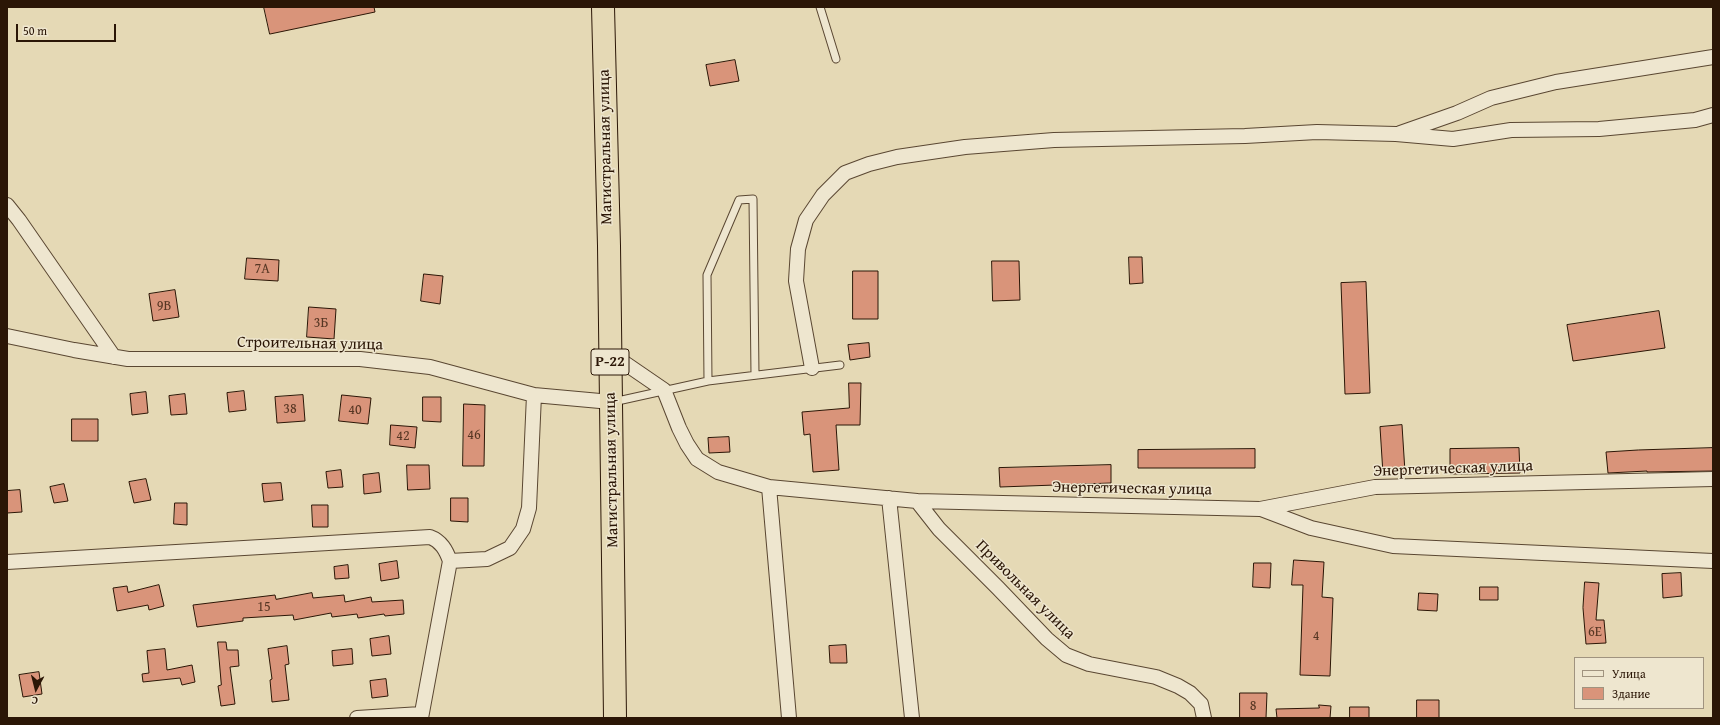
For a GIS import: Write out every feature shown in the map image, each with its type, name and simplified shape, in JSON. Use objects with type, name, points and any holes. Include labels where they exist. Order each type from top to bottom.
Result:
[{"type":"highway","name":"Магистральная улица","points":[[603,7],[611,402],[615,718]]},
{"type":"street","points":[[1396,134],[1457,113],[1491,98],[1556,82],[1713,57]]},
{"type":"street","points":[[812,368],[796,281],[798,249],[806,220],[823,195],[845,173],[869,164],[897,157],[965,147],[1047,141],[1246,136],[1317,132],[1396,134],[1453,139],[1511,130],[1599,129],[1695,120],[1713,115]]},
{"type":"street","points":[[7,205],[20,220],[114,357]]},
{"type":"street","name":"Строительная улица","points":[[7,336],[128,359],[360,359],[430,367],[534,395],[611,402]]},
{"type":"street","points":[[610,353],[664,390]]},
{"type":"street","name":"Энергетическая улица","points":[[664,390],[687,444],[697,459],[718,472],[770,487],[917,501],[1260,509],[1375,487],[1713,480]]},
{"type":"street","points":[[450,561],[486,559],[510,548],[523,529],[528,508],[534,395]]},
{"type":"street","points":[[770,487],[789,718]]},
{"type":"street","points":[[889,498],[912,718]]},
{"type":"street","name":"Привольная улица","points":[[917,501],[939,529],[1047,639],[1066,655],[1089,664],[1156,677],[1178,686],[1190,693],[1201,704],[1204,718]]},
{"type":"street","points":[[1260,509],[1311,528],[1393,546],[1713,561]]},
{"type":"street","points":[[7,562],[430,537],[437,539],[443,546],[450,561],[421,716],[357,718]]},
{"type":"lane","points":[[820,7],[836,59]]},
{"type":"lane","points":[[708,381],[707,275],[740,200],[753,199],[755,375]]},
{"type":"lane","points":[[611,402],[708,381],[840,365]]},
{"type":"building","points":[[264,7],[374,7],[375,12],[270,34]]},
{"type":"building","points":[[735,60],[739,81],[710,86],[706,65]]},
{"type":"building","points":[[1129,257],[1142,257],[1143,283],[1130,284]]},
{"type":"building","points":[[247,258],[279,260],[278,281],[245,279]]},
{"type":"building","points":[[992,261],[1019,261],[1020,300],[993,301]]},
{"type":"building","points":[[853,271],[878,271],[878,319],[853,319]]},
{"type":"building","points":[[424,274],[443,276],[440,304],[421,301]]},
{"type":"building","points":[[1366,282],[1370,393],[1345,394],[1341,283]]},
{"type":"building","points":[[175,290],[179,317],[153,321],[149,294]]},
{"type":"building","points":[[309,307],[336,309],[334,339],[307,337]]},
{"type":"building","points":[[1659,311],[1665,348],[1573,361],[1567,325]]},
{"type":"building","points":[[869,343],[870,357],[850,360],[848,345]]},
{"type":"building","points":[[849,383],[861,383],[860,425],[836,425],[839,470],[813,472],[810,434],[804,435],[802,412],[849,408]]},
{"type":"building","points":[[244,391],[246,410],[229,412],[227,393]]},
{"type":"building","points":[[146,392],[148,413],[132,415],[130,394]]},
{"type":"building","points":[[185,394],[187,414],[171,415],[169,396]]},
{"type":"building","points":[[303,395],[305,421],[277,423],[275,397]]},
{"type":"building","points":[[342,395],[371,398],[368,424],[339,421]]},
{"type":"building","points":[[423,397],[441,397],[441,422],[423,421]]},
{"type":"building","points":[[464,404],[485,405],[484,466],[463,466]]},
{"type":"building","points":[[72,419],[98,419],[98,441],[72,441]]},
{"type":"building","points":[[391,425],[417,427],[415,448],[390,445]]},
{"type":"building","points":[[1402,425],[1405,472],[1383,474],[1380,427]]},
{"type":"building","points":[[729,437],[730,452],[709,453],[708,438]]},
{"type":"building","points":[[1519,448],[1520,473],[1450,474],[1450,449]]},
{"type":"building","points":[[1713,448],[1713,471],[1647,471],[1608,473],[1606,452]]},
{"type":"building","points":[[1255,449],[1255,468],[1138,468],[1138,450]]},
{"type":"building","points":[[407,465],[429,465],[430,489],[408,490]]},
{"type":"building","points":[[1111,465],[1111,483],[1000,487],[999,468]]},
{"type":"building","points":[[341,470],[343,487],[328,488],[326,472]]},
{"type":"building","points":[[379,473],[381,492],[364,494],[363,475]]},
{"type":"building","points":[[146,479],[151,500],[134,503],[129,482]]},
{"type":"building","points":[[281,483],[283,500],[264,502],[262,484]]},
{"type":"building","points":[[64,484],[68,501],[54,503],[50,487]]},
{"type":"building","points":[[20,490],[22,512],[7,513],[7,491]]},
{"type":"building","points":[[451,498],[468,498],[468,522],[451,521]]},
{"type":"building","points":[[175,503],[187,503],[187,525],[174,524]]},
{"type":"building","points":[[312,505],[328,505],[328,527],[313,527]]},
{"type":"building","points":[[1294,560],[1324,562],[1322,597],[1333,598],[1330,676],[1300,675],[1303,585],[1292,585]]},
{"type":"building","points":[[397,561],[399,578],[381,581],[379,564]]},
{"type":"building","points":[[1254,563],[1271,563],[1270,588],[1253,587]]},
{"type":"building","points":[[348,565],[349,578],[335,579],[334,567]]},
{"type":"building","points":[[1681,573],[1682,596],[1663,598],[1662,574]]},
{"type":"building","points":[[1585,582],[1599,583],[1596,620],[1604,620],[1606,643],[1586,644],[1583,608]]},
{"type":"building","points":[[159,585],[164,606],[149,610],[148,605],[117,611],[113,588],[127,586],[128,592]]},
{"type":"building","points":[[1480,587],[1498,587],[1498,600],[1480,600]]},
{"type":"building","points":[[312,593],[313,598],[344,595],[345,602],[371,597],[372,602],[403,600],[404,614],[385,616],[384,614],[358,618],[357,614],[332,617],[331,613],[294,620],[293,615],[243,618],[243,621],[197,627],[193,605],[275,595],[276,599]]},
{"type":"building","points":[[1419,593],[1438,594],[1437,611],[1418,610]]},
{"type":"building","points":[[389,636],[391,654],[372,656],[370,639]]},
{"type":"building","points":[[218,642],[226,642],[227,650],[238,650],[239,666],[230,667],[235,704],[221,706],[218,686],[221,685]]},
{"type":"building","points":[[846,645],[847,663],[830,663],[829,646]]},
{"type":"building","points":[[287,646],[289,664],[285,665],[289,700],[272,702],[270,680],[272,679],[268,649]]},
{"type":"building","points":[[165,649],[167,670],[192,665],[195,682],[182,685],[180,678],[143,682],[142,674],[149,673],[147,651]]},
{"type":"building","points":[[352,649],[353,664],[333,666],[332,651]]},
{"type":"building","points":[[39,672],[42,694],[23,697],[19,675]]},
{"type":"building","points":[[386,679],[388,696],[372,698],[370,681]]},
{"type":"building","points":[[1240,693],[1267,693],[1266,718],[1240,718]]},
{"type":"building","points":[[1417,700],[1439,700],[1439,718],[1417,718]]},
{"type":"building","points":[[1319,705],[1331,706],[1330,718],[1277,718],[1276,709],[1319,708]]},
{"type":"building","points":[[1350,707],[1369,707],[1369,718],[1350,718]]}]
